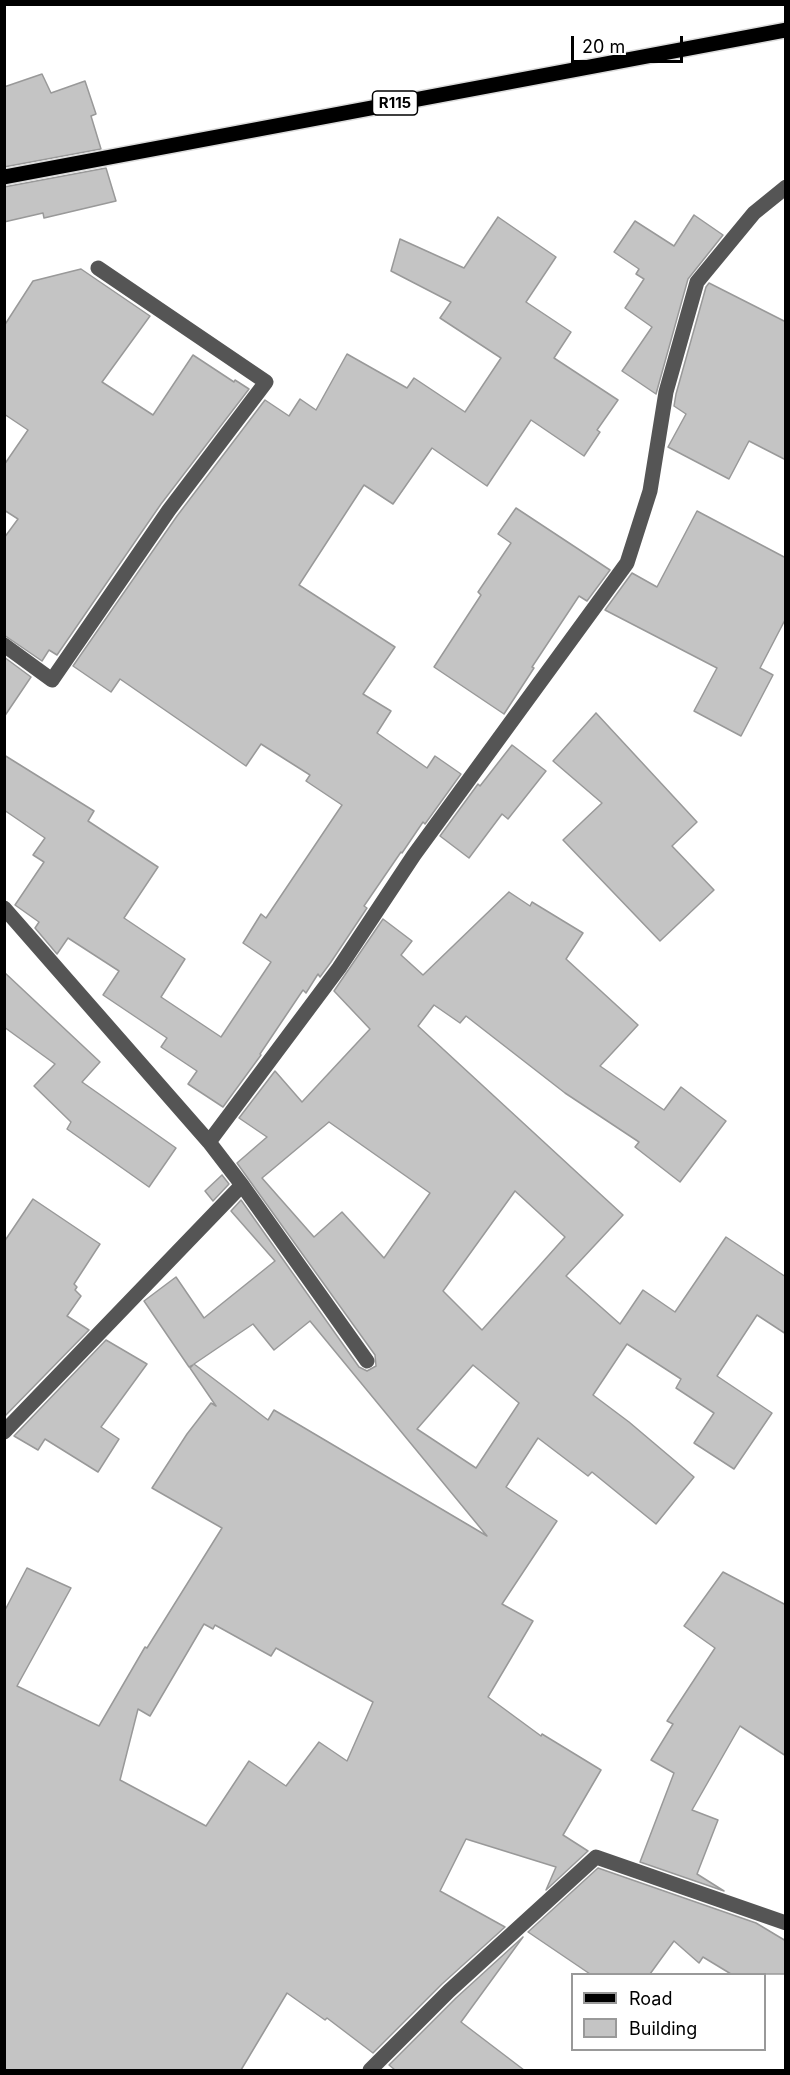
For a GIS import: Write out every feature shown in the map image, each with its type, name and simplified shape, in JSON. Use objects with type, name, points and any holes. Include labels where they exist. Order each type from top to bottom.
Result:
[{"type":"main road","name":"R115","points":[[4,177],[786,30]]},
{"type":"street","points":[[209,1142],[339,968],[414,855],[627,562],[650,491],[666,392],[697,282],[754,213],[786,187]]},
{"type":"street","points":[[4,645],[52,680],[169,510],[266,382],[98,268]]},
{"type":"street","points":[[4,908],[209,1142],[367,1361]]},
{"type":"street","points":[[4,1432],[242,1185]]},
{"type":"street","points":[[370,2070],[449,1991],[596,1857],[786,1923]]},
{"type":"building","points":[[42,74],[51,93],[85,81],[96,114],[91,116],[101,149],[4,167],[4,87]]},
{"type":"building","points":[[106,168],[116,201],[44,218],[43,213],[4,222],[4,187]]},
{"type":"building","points":[[694,215],[723,235],[688,279],[656,394],[622,371],[652,327],[625,308],[644,279],[636,274],[639,269],[614,252],[635,221],[674,246]]},
{"type":"building","points":[[498,217],[556,257],[526,302],[571,332],[554,358],[618,400],[597,430],[600,432],[584,456],[531,420],[487,486],[432,448],[393,504],[364,485],[299,585],[395,647],[363,694],[391,711],[377,733],[427,768],[435,756],[461,774],[425,824],[423,822],[401,852],[364,906],[367,908],[331,962],[320,977],[318,974],[306,993],[303,990],[261,1055],[223,1107],[188,1084],[197,1071],[161,1047],[167,1038],[103,995],[119,971],[68,938],[57,954],[35,928],[39,922],[15,905],[44,862],[33,855],[45,838],[4,810],[4,755],[94,811],[88,821],[158,867],[124,918],[185,959],[161,997],[221,1037],[271,962],[243,943],[261,914],[266,918],[342,805],[306,781],[310,775],[261,744],[246,766],[120,679],[111,692],[73,666],[177,516],[265,400],[289,416],[300,399],[316,410],[347,354],[407,388],[414,378],[465,412],[501,358],[440,318],[451,302],[391,271],[400,239],[464,268]]},
{"type":"building","points":[[81,269],[150,316],[102,382],[153,415],[193,355],[234,382],[235,380],[249,389],[161,504],[57,655],[49,650],[42,661],[4,635],[4,538],[18,519],[4,510],[4,465],[28,430],[4,414],[4,326],[33,281]]},
{"type":"building","points":[[709,283],[786,322],[786,460],[749,441],[729,479],[668,447],[686,414],[674,406],[676,394]]},
{"type":"building","points":[[516,508],[610,570],[587,601],[579,596],[504,714],[434,667],[481,595],[478,592],[511,543],[498,534]]},
{"type":"building","points":[[697,511],[786,558],[786,618],[760,668],[773,675],[741,736],[694,711],[717,668],[605,610],[632,573],[657,587]]},
{"type":"building","points":[[4,657],[31,677],[4,717]]},
{"type":"building","points":[[596,713],[697,822],[672,846],[714,890],[660,941],[563,840],[602,803],[553,761]]},
{"type":"building","points":[[512,745],[546,771],[508,819],[502,814],[469,858],[440,836],[478,784],[480,786]]},
{"type":"building","points":[[509,892],[530,906],[532,902],[583,933],[566,959],[638,1025],[600,1066],[664,1110],[681,1087],[726,1121],[680,1182],[635,1147],[639,1142],[565,1093],[466,1016],[460,1023],[434,1005],[418,1026],[623,1215],[566,1276],[620,1324],[643,1290],[675,1312],[726,1237],[786,1277],[786,1334],[757,1315],[717,1376],[772,1413],[734,1469],[694,1443],[714,1413],[676,1388],[681,1379],[627,1344],[593,1395],[694,1477],[656,1524],[592,1472],[588,1476],[538,1438],[506,1487],[557,1521],[502,1604],[533,1621],[488,1697],[541,1736],[542,1734],[601,1770],[563,1835],[588,1851],[546,1890],[556,1867],[466,1839],[440,1891],[505,1927],[442,1984],[373,2053],[327,2018],[325,2020],[287,1993],[241,2070],[4,2070],[4,1612],[27,1568],[71,1588],[17,1686],[99,1726],[145,1647],[147,1648],[222,1528],[152,1488],[187,1434],[211,1403],[216,1406],[190,1368],[193,1365],[189,1367],[144,1301],[176,1277],[204,1318],[275,1261],[231,1211],[241,1200],[359,1367],[367,1371],[376,1366],[375,1355],[237,1163],[267,1137],[239,1118],[275,1071],[302,1102],[370,1029],[334,991],[383,919],[412,941],[401,955],[423,975]],"holes":[[[329,1122],[430,1193],[384,1258],[342,1212],[314,1237],[262,1178]],[[515,1191],[565,1237],[482,1330],[443,1291]],[[310,1321],[487,1536],[274,1410],[268,1420],[194,1364],[253,1324],[274,1350]],[[473,1365],[519,1403],[476,1468],[417,1429]],[[204,1624],[213,1629],[215,1625],[271,1656],[276,1648],[373,1702],[347,1761],[319,1742],[286,1786],[249,1761],[206,1826],[120,1780],[138,1709],[150,1716]]]},
{"type":"building","points":[[4,972],[100,1062],[82,1082],[176,1148],[149,1187],[67,1129],[71,1122],[34,1086],[55,1064],[4,1027]]},
{"type":"building","points":[[222,1175],[229,1184],[213,1201],[205,1191]]},
{"type":"building","points":[[33,1199],[100,1244],[74,1284],[77,1287],[75,1290],[81,1296],[67,1316],[89,1330],[4,1417],[4,1242]]},
{"type":"building","points":[[106,1340],[147,1364],[101,1427],[119,1439],[98,1472],[45,1439],[38,1450],[14,1436]]},
{"type":"building","points":[[723,1572],[786,1605],[786,1756],[740,1726],[692,1810],[718,1820],[697,1874],[724,1891],[640,1862],[674,1773],[651,1760],[673,1724],[667,1721],[715,1648],[684,1626]]},
{"type":"building","points":[[598,1868],[756,1923],[786,1941],[786,1974],[729,1973],[703,1957],[699,1963],[674,1941],[651,1973],[589,1973],[528,1932]]},
{"type":"building","points":[[523,1937],[461,2022],[524,2070],[395,2070],[389,2065],[456,1998]]}]
